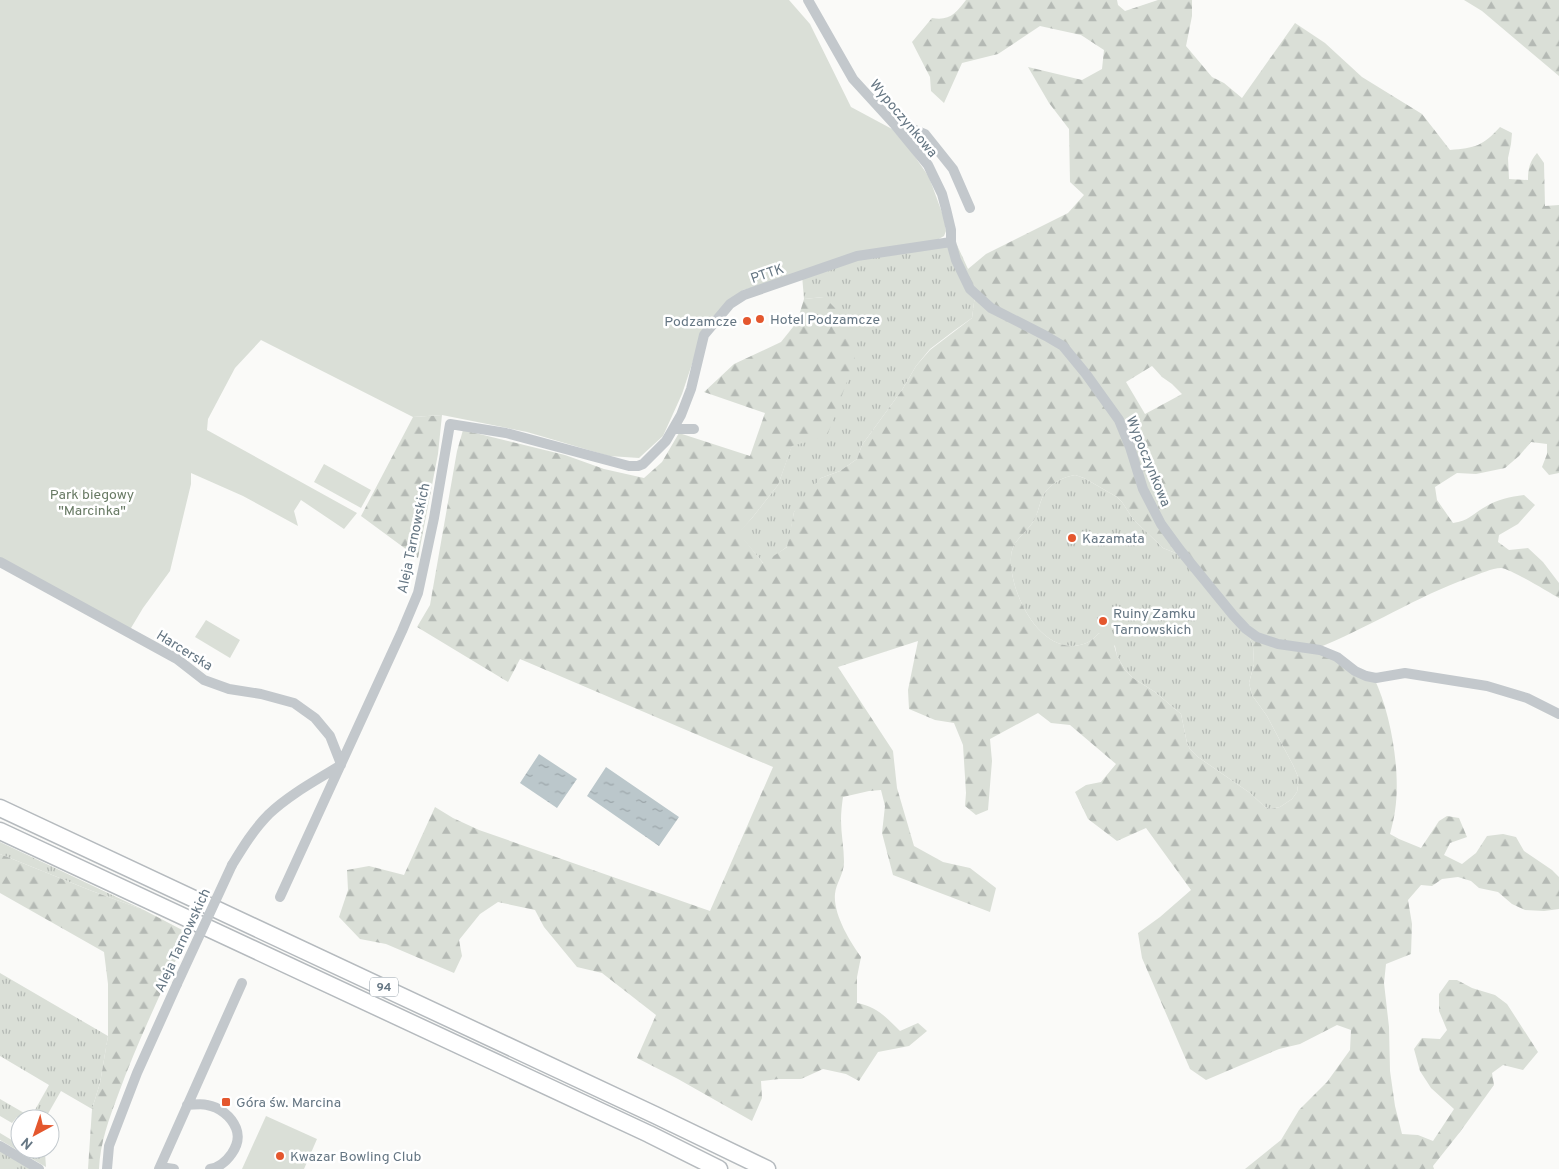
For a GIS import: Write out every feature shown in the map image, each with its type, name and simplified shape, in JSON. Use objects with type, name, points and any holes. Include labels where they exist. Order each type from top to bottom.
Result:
[{"type":"main road","name":"94","points":[[0,808],[768,1169]]},
{"type":"main road","name":"94","points":[[0,831],[640,1130],[719,1169]]},
{"type":"street","name":"Wypoczynkowa","points":[[808,0],[853,79],[928,165],[942,194],[956,260],[970,289],[991,308],[1063,346],[1086,374],[1119,420],[1130,447],[1143,489],[1161,524],[1233,615],[1257,637],[1278,644],[1320,650],[1337,657],[1355,671],[1366,676],[1376,678],[1405,673],[1487,686],[1527,698],[1559,714]]},
{"type":"street","points":[[890,120],[925,134],[953,168],[970,208]]},
{"type":"street","name":"PTTK","points":[[450,424],[476,427],[629,466],[638,466],[649,460],[666,441],[681,415],[691,389],[704,335],[730,304],[744,295],[857,256],[951,242]]},
{"type":"street","name":"Aleja Tarnowskich","points":[[280,898],[418,593],[434,518],[450,424]]},
{"type":"street","points":[[673,428],[694,429]]},
{"type":"street","name":"Harcerska","points":[[0,562],[177,659],[204,680],[229,689],[260,694],[294,703],[315,718],[330,736],[341,764]]},
{"type":"street","name":"Aleja Tarnowskich","points":[[107,1169],[109,1146],[138,1073],[232,864],[250,836],[270,814],[300,790],[341,764]]},
{"type":"street","points":[[174,1169],[159,1168],[242,983]]},
{"type":"street","points":[[187,1105],[205,1104],[216,1108],[224,1112],[236,1128],[237,1138],[230,1155],[217,1167],[210,1169]]},
{"type":"street","points":[[0,1146],[38,1169]]},
{"type":"green space","name":"Park biegowy \"Marcinka\"","points":[[0,0],[789,0],[810,24],[851,107],[892,129],[911,151],[929,177],[944,218],[946,231],[944,236],[937,240],[743,290],[705,325],[682,394],[663,436],[639,458],[609,456],[527,432],[442,415],[413,417],[261,340],[235,368],[208,419],[207,430],[357,513],[344,529],[301,500],[294,511],[298,526],[243,496],[191,473],[191,484],[170,571],[143,608],[128,633],[0,562]]},
{"type":"green space","points":[[966,0],[1117,0],[1118,5],[1125,11],[1158,0],[1192,0],[1192,16],[1186,46],[1212,77],[1224,83],[1242,98],[1295,23],[1325,43],[1362,77],[1422,114],[1450,150],[1478,145],[1489,138],[1500,127],[1512,133],[1508,158],[1509,179],[1528,180],[1530,165],[1537,153],[1544,163],[1545,206],[1559,205],[1559,473],[1549,475],[1542,467],[1547,454],[1547,444],[1531,442],[1505,468],[1476,474],[1457,473],[1435,487],[1437,500],[1453,523],[1467,519],[1495,502],[1524,495],[1535,505],[1518,524],[1499,535],[1498,542],[1509,550],[1528,548],[1543,562],[1559,583],[1559,598],[1513,572],[1501,568],[1494,569],[1431,593],[1355,632],[1315,649],[1374,678],[1380,692],[1390,725],[1397,779],[1395,814],[1390,834],[1421,848],[1439,821],[1447,816],[1459,818],[1467,837],[1450,843],[1444,855],[1462,864],[1476,853],[1487,836],[1503,834],[1516,837],[1524,851],[1559,877],[1559,909],[1544,911],[1525,910],[1512,904],[1498,892],[1479,888],[1471,881],[1458,877],[1442,879],[1432,886],[1421,885],[1408,900],[1412,924],[1411,954],[1386,964],[1384,983],[1389,1027],[1390,1071],[1395,1106],[1402,1134],[1418,1135],[1433,1141],[1454,1109],[1431,1088],[1420,1071],[1414,1049],[1422,1038],[1440,1039],[1447,1030],[1439,1011],[1439,994],[1449,980],[1457,980],[1472,988],[1495,995],[1507,1004],[1538,1052],[1523,1070],[1503,1065],[1492,1073],[1494,1085],[1433,1166],[1434,1169],[1245,1169],[1281,1140],[1299,1110],[1327,1082],[1350,1050],[1351,1030],[1337,1025],[1300,1044],[1279,1049],[1206,1080],[1190,1069],[1142,958],[1138,933],[1191,890],[1146,828],[1117,841],[1088,819],[1075,792],[1086,785],[1101,782],[1116,764],[1070,725],[1051,723],[1038,713],[990,739],[992,761],[988,810],[976,815],[965,806],[963,745],[954,723],[935,720],[909,709],[908,690],[918,641],[838,667],[893,751],[897,788],[914,846],[943,862],[970,868],[996,888],[990,912],[893,875],[882,833],[885,806],[881,790],[843,797],[841,820],[844,862],[835,894],[835,902],[839,919],[861,957],[857,977],[857,1003],[876,1010],[900,1031],[918,1023],[927,1031],[909,1046],[878,1052],[859,1081],[846,1074],[823,1069],[801,1079],[761,1081],[762,1098],[752,1121],[637,1058],[656,1015],[602,973],[577,967],[544,927],[535,910],[498,902],[480,914],[459,940],[462,956],[454,973],[386,944],[360,939],[339,917],[348,890],[347,870],[369,866],[404,875],[435,807],[479,830],[710,911],[773,767],[520,659],[508,682],[417,627],[430,605],[457,451],[463,430],[565,455],[604,469],[644,478],[662,462],[679,433],[750,456],[765,413],[704,392],[734,364],[781,342],[797,322],[804,299],[824,297],[852,325],[855,360],[827,436],[792,446],[778,485],[739,533],[763,563],[787,547],[794,512],[801,500],[821,478],[840,471],[857,459],[862,445],[902,390],[916,366],[930,350],[972,318],[975,295],[962,274],[986,254],[1068,213],[1084,195],[1070,182],[1069,129],[1049,103],[1028,67],[1082,80],[1102,69],[1104,50],[1081,35],[1040,26],[998,54],[962,63],[944,103],[931,91],[930,77],[912,42],[932,18],[938,19],[952,15]],"holes":[[[1152,366],[1182,394],[1145,414],[1126,382]],[[1075,475],[1084,478],[1117,497],[1133,519],[1163,548],[1178,554],[1249,635],[1253,646],[1254,664],[1249,683],[1252,695],[1267,716],[1299,779],[1297,792],[1292,799],[1280,807],[1270,809],[1265,807],[1250,793],[1198,757],[1187,743],[1181,714],[1125,670],[1117,656],[1113,641],[1108,636],[1099,633],[1093,639],[1077,646],[1059,644],[1047,637],[1027,614],[1014,584],[1012,550],[1033,522],[1047,490],[1058,481]]]},
{"type":"green space","points":[[1464,0],[1559,0],[1559,76],[1482,11]]},
{"type":"green space","points":[[957,245],[968,269],[963,274],[975,295],[972,318],[930,349],[916,366],[902,390],[862,445],[857,459],[840,471],[821,478],[794,512],[788,546],[764,564],[738,533],[778,485],[792,445],[824,297],[804,299],[802,275],[841,261]]},
{"type":"green space","points":[[442,415],[438,454],[418,558],[361,516],[413,417]]},
{"type":"green space","points":[[324,464],[371,490],[361,508],[314,482]]},
{"type":"green space","points":[[1075,475],[1084,478],[1117,497],[1133,519],[1163,548],[1178,554],[1249,635],[1253,646],[1254,664],[1249,683],[1252,695],[1267,716],[1299,779],[1297,792],[1292,799],[1280,807],[1270,809],[1265,807],[1250,793],[1198,757],[1187,743],[1181,714],[1155,692],[1133,678],[1125,670],[1117,656],[1115,646],[1099,633],[1090,641],[1081,645],[1059,644],[1047,637],[1027,614],[1014,584],[1012,550],[1033,522],[1047,490],[1058,481]]},
{"type":"green space","points":[[206,620],[240,640],[230,658],[195,637]]},
{"type":"green space","points":[[0,842],[144,910],[0,854]]},
{"type":"green space","points":[[0,854],[144,910],[188,933],[118,1095],[103,1140],[99,1169],[88,1169],[92,1109],[100,1083],[108,1036],[108,984],[104,952],[0,893]]},
{"type":"green space","points":[[0,973],[108,1036],[100,1083],[92,1109],[61,1091],[51,1109],[36,1109],[49,1085],[0,1056]]},
{"type":"green space","points":[[0,1099],[17,1109],[10,1109],[10,1122],[0,1116]]},
{"type":"green space","name":"Kwazar Bowling Club","points":[[266,1116],[317,1139],[304,1169],[242,1169]]},
{"type":"green space","points":[[0,1133],[10,1139],[10,1146],[0,1140]]},
{"type":"green space","points":[[0,1150],[10,1156],[10,1159],[15,1159],[32,1169],[0,1169]]},
{"type":"green space","points":[[32,1159],[45,1159],[46,1167]]},
{"type":"water","points":[[539,754],[577,779],[557,808],[520,783]]},
{"type":"water","points":[[606,767],[679,817],[659,846],[587,796]]},
{"type":"place","name":"Hotel Podzamcze","points":[[760,319]]},
{"type":"place","name":"Podzamcze","points":[[747,321]]},
{"type":"place","name":"Kazamata","points":[[1072,538]]},
{"type":"place","name":"Ruiny Zamku Tarnowskich","points":[[1103,621]]},
{"type":"place","name":"Góra św. Marcina","points":[[226,1102]]},
{"type":"place","name":"Kwazar Bowling Club","points":[[280,1156]]}]
